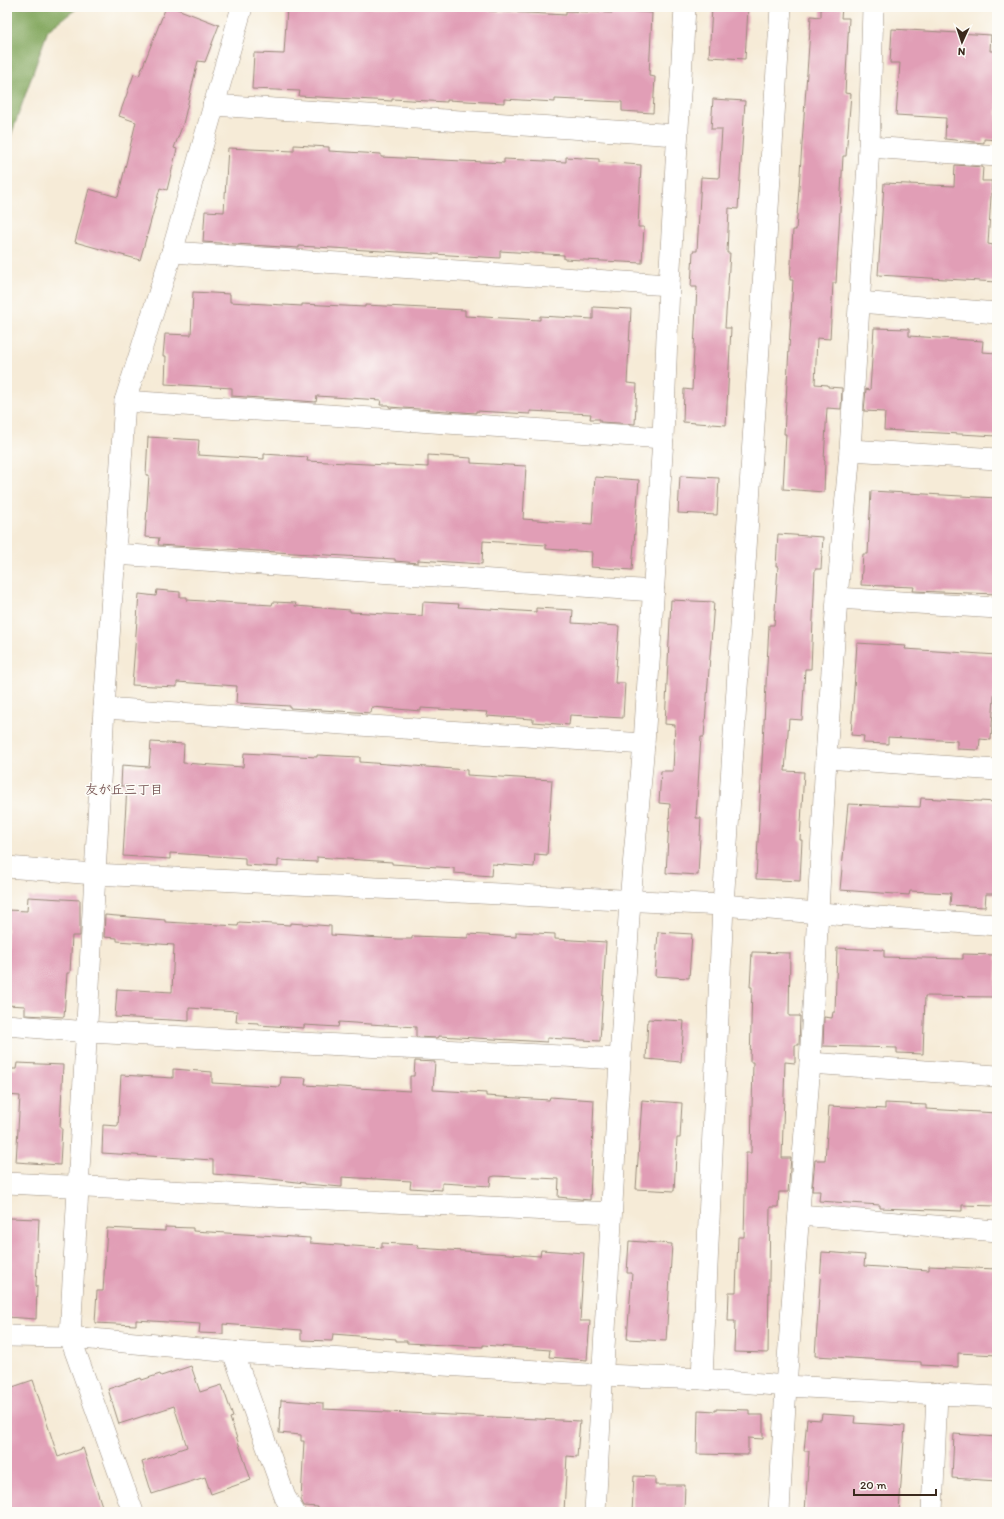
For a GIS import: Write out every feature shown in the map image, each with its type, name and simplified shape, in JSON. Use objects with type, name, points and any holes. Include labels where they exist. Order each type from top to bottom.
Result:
[{"type":"street","points":[[132,1512],[70,1337],[94,874],[125,401],[172,252],[242,7]]},
{"type":"street","points":[[595,1512],[630,901],[644,744],[654,592],[663,438],[669,285],[685,7]]},
{"type":"street","points":[[702,1379],[723,905],[781,7]]},
{"type":"street","points":[[779,1512],[786,1386],[810,1063],[826,758],[837,598],[850,450],[870,147],[873,7]]},
{"type":"street","points":[[213,105],[677,135]]},
{"type":"street","points":[[870,147],[997,156]]},
{"type":"street","points":[[172,252],[669,285]]},
{"type":"street","points":[[859,302],[997,313]]},
{"type":"street","points":[[125,401],[663,438]]},
{"type":"street","points":[[850,450],[997,459]]},
{"type":"street","points":[[115,554],[654,592]]},
{"type":"street","points":[[837,598],[997,608]]},
{"type":"street","points":[[104,708],[644,744]]},
{"type":"street","points":[[826,758],[997,770]]},
{"type":"street","points":[[7,867],[94,874],[723,905],[818,914],[997,925]]},
{"type":"street","points":[[7,1025],[87,1032],[620,1059]]},
{"type":"street","points":[[810,1063],[997,1076]]},
{"type":"street","points":[[7,1183],[611,1213]]},
{"type":"street","points":[[799,1214],[997,1231]]},
{"type":"street","points":[[7,1336],[70,1337],[233,1352],[603,1375],[702,1379],[786,1386],[997,1397]]},
{"type":"street","points":[[233,1352],[285,1497],[294,1512]]},
{"type":"street","points":[[932,1512],[937,1393]]},
{"type":"green space","points":[[7,7],[79,7],[48,30],[7,147]]},
{"type":"building","points":[[166,7],[172,7],[219,25],[205,62],[198,61],[183,124],[174,148],[177,149],[167,190],[160,188],[140,260],[75,242],[89,189],[118,197],[136,122],[119,116],[134,74],[139,76]]},
{"type":"building","points":[[287,7],[489,7],[489,11],[566,15],[566,11],[612,13],[612,10],[652,13],[649,76],[655,77],[653,113],[622,111],[622,102],[555,99],[555,102],[504,99],[504,103],[392,99],[392,101],[299,96],[300,91],[252,89],[254,53],[284,54]]},
{"type":"building","points":[[821,7],[842,8],[841,18],[849,18],[845,93],[851,94],[846,156],[843,156],[836,283],[833,283],[830,339],[817,338],[815,384],[842,388],[841,409],[827,408],[824,492],[783,489],[786,434],[784,434],[793,280],[790,280],[793,230],[796,230],[811,16],[821,17]]},
{"type":"building","points":[[712,8],[748,9],[745,59],[709,57]]},
{"type":"building","points":[[892,29],[991,35],[990,51],[997,51],[997,140],[984,139],[984,143],[945,139],[946,118],[896,115],[900,63],[890,63]]},
{"type":"building","points":[[713,99],[745,101],[738,209],[729,208],[727,253],[730,253],[725,328],[731,328],[726,425],[683,422],[684,389],[692,390],[697,287],[691,287],[693,251],[697,251],[701,177],[719,178],[722,129],[711,129]]},
{"type":"building","points":[[294,145],[329,147],[329,151],[381,154],[381,157],[504,163],[504,159],[566,162],[566,157],[599,159],[599,162],[641,165],[638,227],[644,227],[642,263],[564,259],[564,255],[500,251],[500,258],[203,242],[205,211],[224,212],[228,148],[294,151]]},
{"type":"building","points":[[955,165],[983,167],[982,181],[992,181],[988,244],[993,245],[993,249],[997,249],[997,282],[878,275],[884,183],[954,186]]},
{"type":"building","points":[[193,292],[230,294],[230,302],[302,306],[302,304],[365,307],[365,305],[465,310],[465,316],[540,320],[540,316],[593,319],[593,307],[631,309],[627,383],[637,384],[635,424],[600,422],[600,419],[590,419],[591,414],[530,411],[530,414],[476,411],[476,413],[389,407],[389,405],[380,405],[381,400],[317,396],[316,402],[232,396],[232,388],[165,384],[166,356],[163,356],[165,334],[191,335]]},
{"type":"building","points":[[874,328],[909,329],[909,336],[983,341],[982,352],[997,353],[997,436],[884,430],[885,412],[864,411],[866,389],[870,390]]},
{"type":"building","points":[[148,437],[199,440],[198,455],[264,459],[264,454],[308,457],[307,461],[428,467],[428,455],[471,458],[471,463],[526,466],[523,519],[592,524],[595,477],[639,480],[632,570],[591,567],[592,552],[546,549],[546,545],[483,541],[482,564],[418,560],[418,563],[395,561],[395,559],[158,545],[159,538],[145,537],[149,475],[146,475]]},
{"type":"building","points":[[680,476],[719,478],[717,515],[678,513]]},
{"type":"building","points":[[871,491],[997,498],[997,594],[913,591],[914,587],[861,585],[863,554],[868,554]]},
{"type":"building","points":[[778,534],[823,537],[821,569],[815,569],[811,669],[805,669],[802,720],[789,719],[785,771],[804,772],[800,840],[802,840],[800,881],[756,879],[769,625],[774,625],[778,566],[776,566]]},
{"type":"building","points":[[157,590],[180,592],[180,597],[187,597],[187,600],[272,605],[273,602],[296,603],[295,606],[350,610],[350,612],[422,616],[423,602],[459,604],[458,607],[536,612],[536,608],[573,610],[572,623],[619,626],[615,683],[625,683],[623,718],[570,715],[569,725],[533,722],[533,719],[486,716],[487,712],[421,708],[421,711],[372,707],[371,713],[290,708],[290,706],[236,703],[237,686],[177,682],[177,687],[132,685],[139,594],[156,596]]},
{"type":"building","points":[[671,600],[714,602],[704,737],[701,737],[696,818],[701,818],[698,875],[666,873],[670,804],[659,803],[661,771],[673,771],[675,725],[665,724]]},
{"type":"building","points":[[857,643],[906,646],[905,649],[997,655],[997,684],[995,684],[991,740],[980,739],[979,750],[957,749],[957,741],[888,737],[888,744],[863,743],[864,736],[851,735]]},
{"type":"building","points":[[151,742],[184,744],[183,763],[243,767],[244,753],[317,757],[317,755],[360,757],[360,762],[467,770],[467,775],[552,780],[547,855],[535,854],[534,867],[492,864],[491,876],[454,873],[454,868],[317,857],[317,862],[278,860],[278,867],[245,865],[245,858],[170,853],[170,859],[123,856],[127,786],[121,786],[122,765],[149,767]]},
{"type":"building","points":[[921,798],[997,802],[997,894],[986,894],[985,907],[950,905],[951,893],[910,891],[909,895],[840,890],[848,804],[920,807]]},
{"type":"building","points":[[28,897],[80,900],[80,936],[72,936],[70,973],[67,973],[64,1017],[25,1015],[25,1006],[7,1005],[7,910],[27,911]]},
{"type":"building","points":[[105,915],[165,920],[165,922],[238,926],[239,922],[290,925],[290,923],[331,926],[331,935],[398,939],[412,939],[412,936],[468,938],[468,934],[516,937],[516,932],[555,934],[555,939],[606,942],[600,1041],[547,1038],[547,1042],[439,1036],[437,1038],[416,1037],[416,1027],[339,1022],[338,1027],[304,1025],[304,1028],[259,1025],[259,1023],[236,1022],[237,1011],[189,1008],[189,1021],[115,1017],[117,989],[172,992],[174,945],[117,941],[117,938],[104,937]]},
{"type":"building","points":[[658,932],[692,934],[689,978],[655,976]]},
{"type":"building","points":[[837,948],[884,950],[884,957],[963,959],[963,954],[997,955],[995,997],[925,996],[923,1054],[897,1053],[897,1048],[823,1046],[824,1017],[832,1018],[833,1012],[835,1012]]},
{"type":"building","points":[[752,952],[790,953],[789,1016],[800,1016],[799,1045],[795,1045],[795,1063],[785,1062],[782,1158],[791,1158],[788,1192],[779,1192],[778,1207],[770,1207],[768,1353],[734,1352],[735,1321],[728,1321],[729,1292],[736,1292],[738,1237],[744,1237],[746,1153],[751,1153],[753,1062],[750,1062],[752,987],[750,987]]},
{"type":"building","points":[[648,1019],[684,1021],[681,1062],[646,1059]]},
{"type":"building","points":[[415,1061],[435,1062],[433,1090],[486,1093],[486,1096],[549,1100],[550,1097],[594,1100],[590,1200],[558,1197],[559,1179],[495,1176],[491,1177],[490,1186],[442,1183],[442,1190],[410,1188],[411,1181],[342,1177],[342,1187],[213,1174],[213,1160],[102,1153],[103,1125],[118,1126],[121,1075],[173,1078],[173,1069],[212,1072],[212,1083],[280,1087],[281,1077],[306,1078],[305,1085],[410,1091],[410,1076],[414,1076]]},
{"type":"building","points":[[17,1063],[63,1065],[60,1165],[16,1162],[20,1096],[7,1095],[7,1069],[16,1069]]},
{"type":"building","points":[[642,1100],[682,1103],[680,1138],[677,1138],[674,1191],[636,1189]]},
{"type":"building","points":[[885,1103],[926,1105],[926,1109],[997,1113],[997,1206],[962,1205],[962,1211],[880,1208],[880,1205],[819,1201],[820,1191],[812,1191],[815,1160],[825,1160],[829,1106],[885,1109]]},
{"type":"building","points":[[9,1218],[39,1219],[36,1319],[7,1317],[7,1248]]},
{"type":"building","points":[[165,1227],[193,1228],[193,1231],[310,1238],[310,1243],[382,1248],[382,1243],[418,1245],[417,1248],[540,1256],[541,1250],[584,1253],[580,1321],[590,1321],[587,1360],[549,1357],[550,1350],[483,1345],[483,1347],[407,1343],[407,1341],[396,1341],[396,1339],[333,1334],[332,1341],[301,1340],[301,1330],[223,1324],[223,1334],[199,1333],[200,1324],[136,1320],[136,1325],[95,1323],[97,1291],[103,1291],[107,1228],[165,1231]]},
{"type":"building","points":[[629,1241],[672,1244],[666,1341],[627,1339],[632,1273],[627,1273]]},
{"type":"building","points":[[822,1252],[865,1255],[864,1266],[929,1270],[929,1266],[997,1269],[997,1355],[958,1353],[958,1367],[921,1365],[921,1362],[815,1356]]},
{"type":"building","points":[[191,1366],[200,1392],[222,1385],[233,1417],[230,1418],[251,1480],[211,1494],[205,1477],[152,1494],[142,1462],[187,1447],[174,1406],[119,1424],[108,1389],[141,1378],[142,1380],[160,1374],[161,1376]]},
{"type":"building","points":[[33,1380],[58,1457],[83,1448],[104,1512],[7,1512],[7,1389]]},
{"type":"building","points":[[281,1400],[323,1403],[323,1409],[580,1421],[577,1457],[567,1456],[564,1512],[518,1509],[518,1512],[435,1512],[406,1510],[406,1512],[317,1512],[318,1507],[304,1506],[301,1500],[304,1441],[301,1441],[301,1435],[279,1433]]},
{"type":"building","points":[[716,1409],[749,1410],[749,1415],[763,1415],[763,1439],[748,1438],[748,1455],[697,1454],[698,1410],[716,1411]]},
{"type":"building","points":[[822,1414],[855,1416],[854,1423],[905,1426],[899,1512],[805,1512],[809,1451],[804,1451],[807,1419],[821,1420]]},
{"type":"building","points":[[954,1434],[997,1437],[997,1481],[952,1478]]},
{"type":"building","points":[[634,1476],[655,1477],[655,1485],[685,1485],[684,1512],[632,1512]]},
{"type":"district","name":"友が丘三丁目","points":[[124,789]]}]
